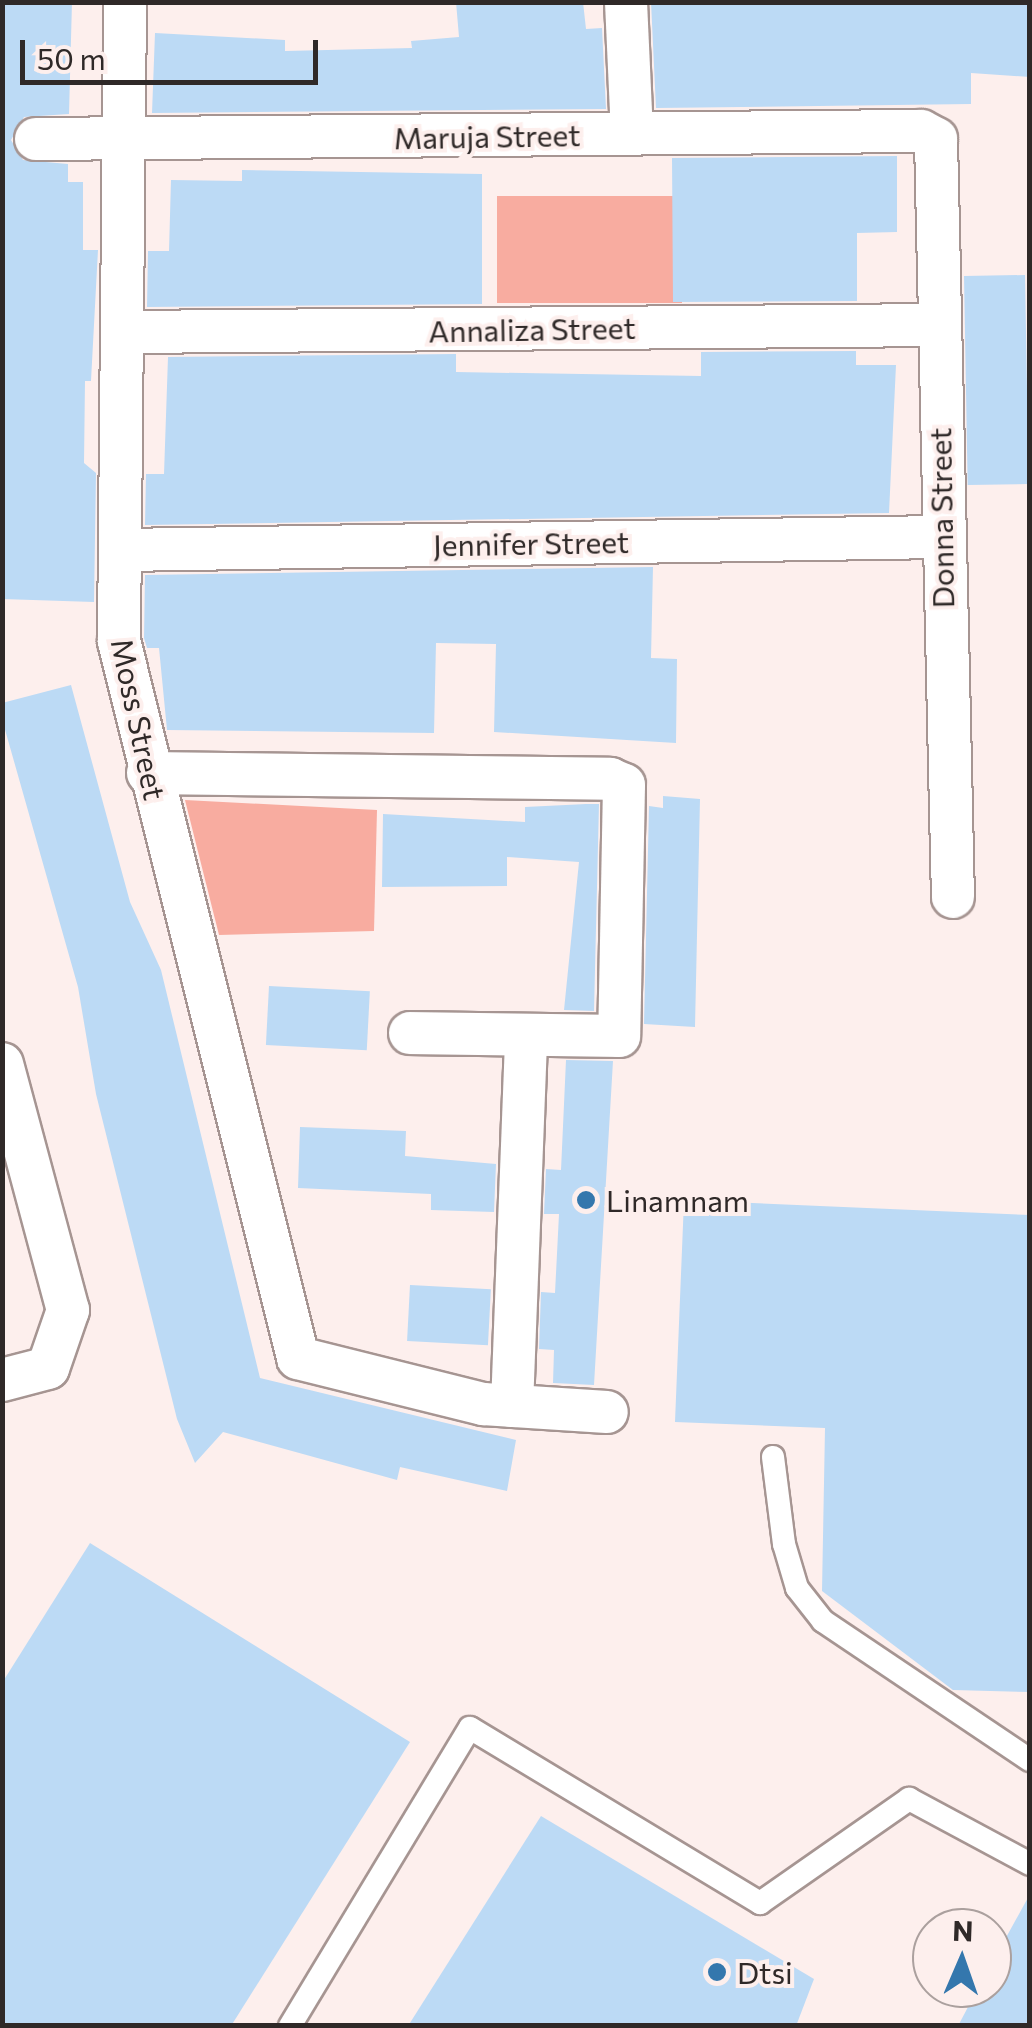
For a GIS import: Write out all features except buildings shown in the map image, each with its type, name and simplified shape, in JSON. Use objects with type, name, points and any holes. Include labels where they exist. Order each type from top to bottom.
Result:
[{"type":"street","name":"Moss Street","points":[[125,2],[120,142],[124,332],[119,641],[148,772],[298,1358],[512,1406]]},
{"type":"street","points":[[626,2],[632,133]]},
{"type":"street","name":"Maruja Street","points":[[36,139],[120,142],[921,132],[936,138]]},
{"type":"street","name":"Donna Street","points":[[936,138],[940,537],[953,897]]},
{"type":"street","name":"Annaliza Street","points":[[124,332],[940,325]]},
{"type":"street","name":"Jennifer Street","points":[[122,550],[940,537]]},
{"type":"street","points":[[148,772],[618,780],[624,793],[622,1031],[610,1041],[410,1033]]},
{"type":"street","points":[[526,1040],[512,1406],[607,1412]]},
{"type":"street","points":[[2,1064],[68,1310],[48,1368],[2,1380]]},
{"type":"lane","points":[[773,1457],[784,1544],[797,1588],[823,1621],[1030,1760]]},
{"type":"lane","points":[[290,2026],[470,1728],[760,1903],[909,1800],[1030,1864]]},
{"type":"shaded area","points":[[497,196],[682,196],[682,303],[497,303]]},
{"type":"shaded area","points":[[185,800],[377,810],[374,931],[219,935]]},
{"type":"place","name":"Linamnam","points":[[586,1200]]},
{"type":"place","name":"Dtsi","points":[[717,1972]]}]
